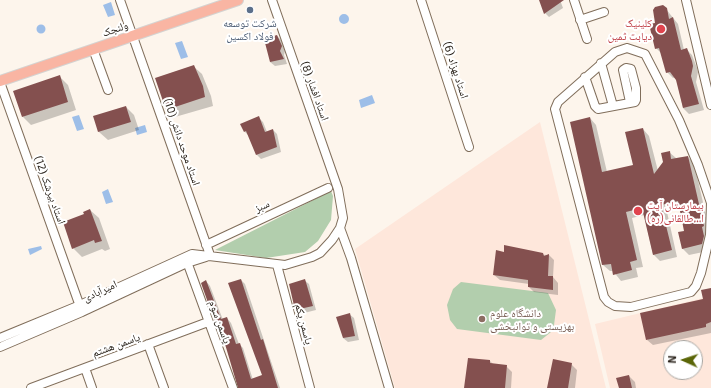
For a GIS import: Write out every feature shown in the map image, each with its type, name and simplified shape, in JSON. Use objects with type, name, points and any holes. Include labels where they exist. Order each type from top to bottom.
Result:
[{"type":"main road","name":"ولنجک","points":[[0,81],[238,0]]},
{"type":"street","name":"استاد موحد دانش (10)","points":[[120,0],[210,255]]},
{"type":"street","name":"استاد افشار (8)","points":[[272,0],[338,189],[343,209],[340,228]]},
{"type":"street","name":"استاد بهزاد (6)","points":[[421,0],[470,147]]},
{"type":"street","points":[[574,0],[587,40]]},
{"type":"street","points":[[686,0],[711,105]]},
{"type":"street","points":[[580,20],[604,12]]},
{"type":"street","points":[[627,48],[645,54],[679,120],[698,164],[711,203],[710,235],[701,273],[696,286],[691,292],[631,307],[615,306],[608,302],[604,297],[554,110],[558,102],[585,78],[615,52],[627,48]]},
{"type":"street","points":[[94,49],[108,90]]},
{"type":"street","points":[[601,63],[614,106]]},
{"type":"street","points":[[585,78],[596,108],[630,102]]},
{"type":"street","name":"استاد بیرشک (12)","points":[[0,81],[81,309]]},
{"type":"street","name":"سبز","points":[[206,245],[328,188]]},
{"type":"street","points":[[340,228],[351,258],[389,388]]},
{"type":"street","name":"امیرآبادی","points":[[0,347],[186,259],[210,255],[276,265],[296,262],[320,252],[340,228]]},
{"type":"street","name":"یاسمن سوم","points":[[186,259],[233,388]]},
{"type":"street","name":"یاسمن یکم","points":[[276,265],[310,388]]},
{"type":"street","name":"امیرآبادی","points":[[0,338],[81,309]]},
{"type":"street","name":"یاسمن هشتم","points":[[31,388],[208,322]]},
{"type":"street","points":[[148,344],[164,388]]},
{"type":"street","points":[[85,368],[92,388]]},
{"type":"shaded area","name":"دانشگاه علوم بهزیستی و توانبخشی","points":[[540,122],[606,388],[395,388],[355,249]]},
{"type":"shaded area","points":[[711,296],[711,388],[610,388],[595,324]]},
{"type":"green space","points":[[331,191],[333,196],[331,220],[318,241],[305,252],[266,258],[215,250]]},
{"type":"green space","points":[[461,282],[548,293],[556,310],[554,325],[551,332],[541,340],[457,329],[450,320],[447,305],[453,289]]},
{"type":"water","points":[[111,2],[115,15],[108,17],[103,5]]},
{"type":"water","points":[[344,14],[349,19],[344,24],[339,19]]},
{"type":"water","points":[[41,24],[46,29],[41,34],[36,29]]},
{"type":"water","points":[[182,41],[188,57],[181,59],[175,43]]},
{"type":"water","points":[[372,95],[375,103],[361,108],[359,100]]},
{"type":"water","points":[[79,115],[84,129],[77,131],[72,117]]},
{"type":"water","points":[[145,125],[147,132],[137,135],[135,128]]},
{"type":"water","points":[[108,189],[113,202],[106,204],[102,192]]},
{"type":"water","points":[[41,246],[42,249],[30,255],[28,249]]},
{"type":"building","points":[[539,0],[564,0],[544,14]]},
{"type":"building","points":[[663,5],[667,8],[669,19],[673,17],[681,50],[687,48],[692,61],[693,66],[691,76],[699,104],[683,108],[676,80],[670,72],[666,73],[659,48],[655,49],[649,24],[655,23],[653,10],[655,7]]},
{"type":"building","points":[[277,35],[282,46],[280,51],[284,59],[270,62],[264,39]]},
{"type":"building","points":[[194,65],[203,86],[205,97],[166,110],[155,78]]},
{"type":"building","points":[[60,75],[68,102],[22,117],[13,91]]},
{"type":"building","points":[[126,106],[131,122],[98,132],[93,116]]},
{"type":"building","points":[[259,116],[265,132],[273,129],[277,147],[256,155],[246,131],[244,132],[240,124]]},
{"type":"building","points":[[590,117],[602,172],[633,165],[625,132],[643,128],[654,174],[663,162],[661,153],[670,151],[671,159],[688,156],[704,226],[702,227],[704,236],[702,244],[682,249],[678,232],[684,231],[678,201],[661,205],[672,250],[653,255],[642,208],[626,212],[637,260],[630,262],[632,270],[613,275],[611,264],[602,265],[570,122]]},
{"type":"building","points":[[90,209],[102,241],[95,243],[94,240],[72,249],[63,222],[84,214],[83,212]]},
{"type":"building","points":[[504,245],[543,253],[544,256],[549,254],[548,276],[553,276],[553,290],[528,287],[528,280],[493,275],[496,250],[504,252]]},
{"type":"building","points":[[241,279],[261,340],[263,339],[278,388],[238,388],[225,344],[223,345],[201,283],[206,280],[221,319],[227,317],[236,344],[240,343],[251,379],[262,375],[228,283]]},
{"type":"building","points":[[305,279],[313,306],[295,310],[289,284]]},
{"type":"building","points":[[711,288],[711,322],[706,324],[706,327],[646,340],[640,313],[703,299],[701,290]]},
{"type":"building","points":[[350,313],[355,336],[343,338],[336,317]]},
{"type":"building","points":[[468,358],[490,360],[490,363],[507,365],[505,388],[464,388]]},
{"type":"building","points":[[553,359],[572,363],[568,388],[547,388]]},
{"type":"building","points":[[629,375],[632,388],[619,388],[616,378]]},
{"type":"place","name":"شرکت توسعه فولاد اکسین","points":[[250,10]]},
{"type":"place","name":"کلینیک دیابت ثمین","points":[[661,29]]},
{"type":"place","name":"بیمارستان آیت ا...طالقانی(ره)","points":[[638,211]]},
{"type":"place","name":"دانشگاه علوم بهزیستی و توانبخشی","points":[[482,319]]}]
